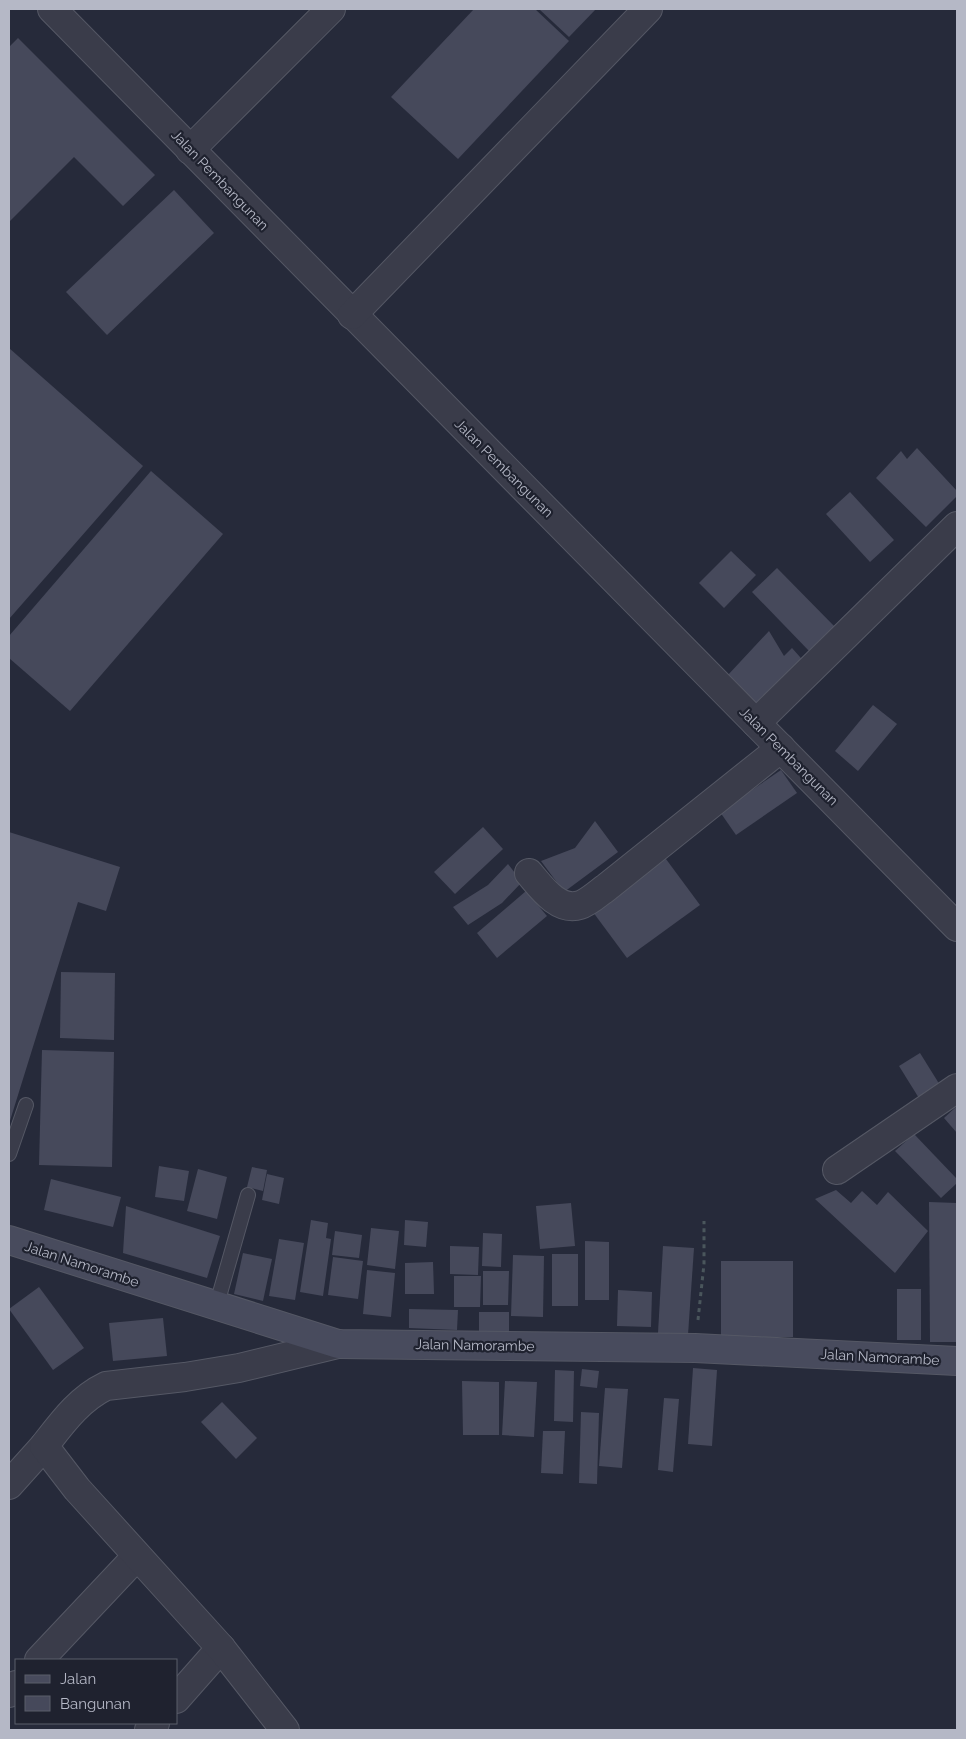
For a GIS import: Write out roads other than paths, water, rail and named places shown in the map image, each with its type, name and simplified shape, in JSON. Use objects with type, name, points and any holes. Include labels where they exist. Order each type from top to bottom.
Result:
[{"type":"main road","name":"Jalan Namorambe","points":[[9,1240],[338,1344],[695,1348],[957,1361]]},
{"type":"street","name":"Jalan Pembangunan","points":[[52,9],[957,927]]},
{"type":"street","points":[[190,150],[331,9]]},
{"type":"street","points":[[352,314],[648,9]]},
{"type":"street","points":[[756,723],[957,526]]},
{"type":"street","points":[[529,873],[552,898],[568,906],[581,905],[607,887],[781,748]]},
{"type":"street","points":[[837,1170],[957,1088]]},
{"type":"street","points":[[9,1485],[27,1458],[74,1408],[95,1391],[106,1386],[185,1377],[239,1368],[338,1344]]},
{"type":"street","points":[[27,1458],[77,1489],[221,1648],[285,1730]]},
{"type":"street","points":[[40,1659],[137,1556]]},
{"type":"street","points":[[178,1697],[221,1648]]},
{"type":"lane","points":[[9,1154],[26,1104]]},
{"type":"lane","points":[[216,1307],[248,1195]]}]
